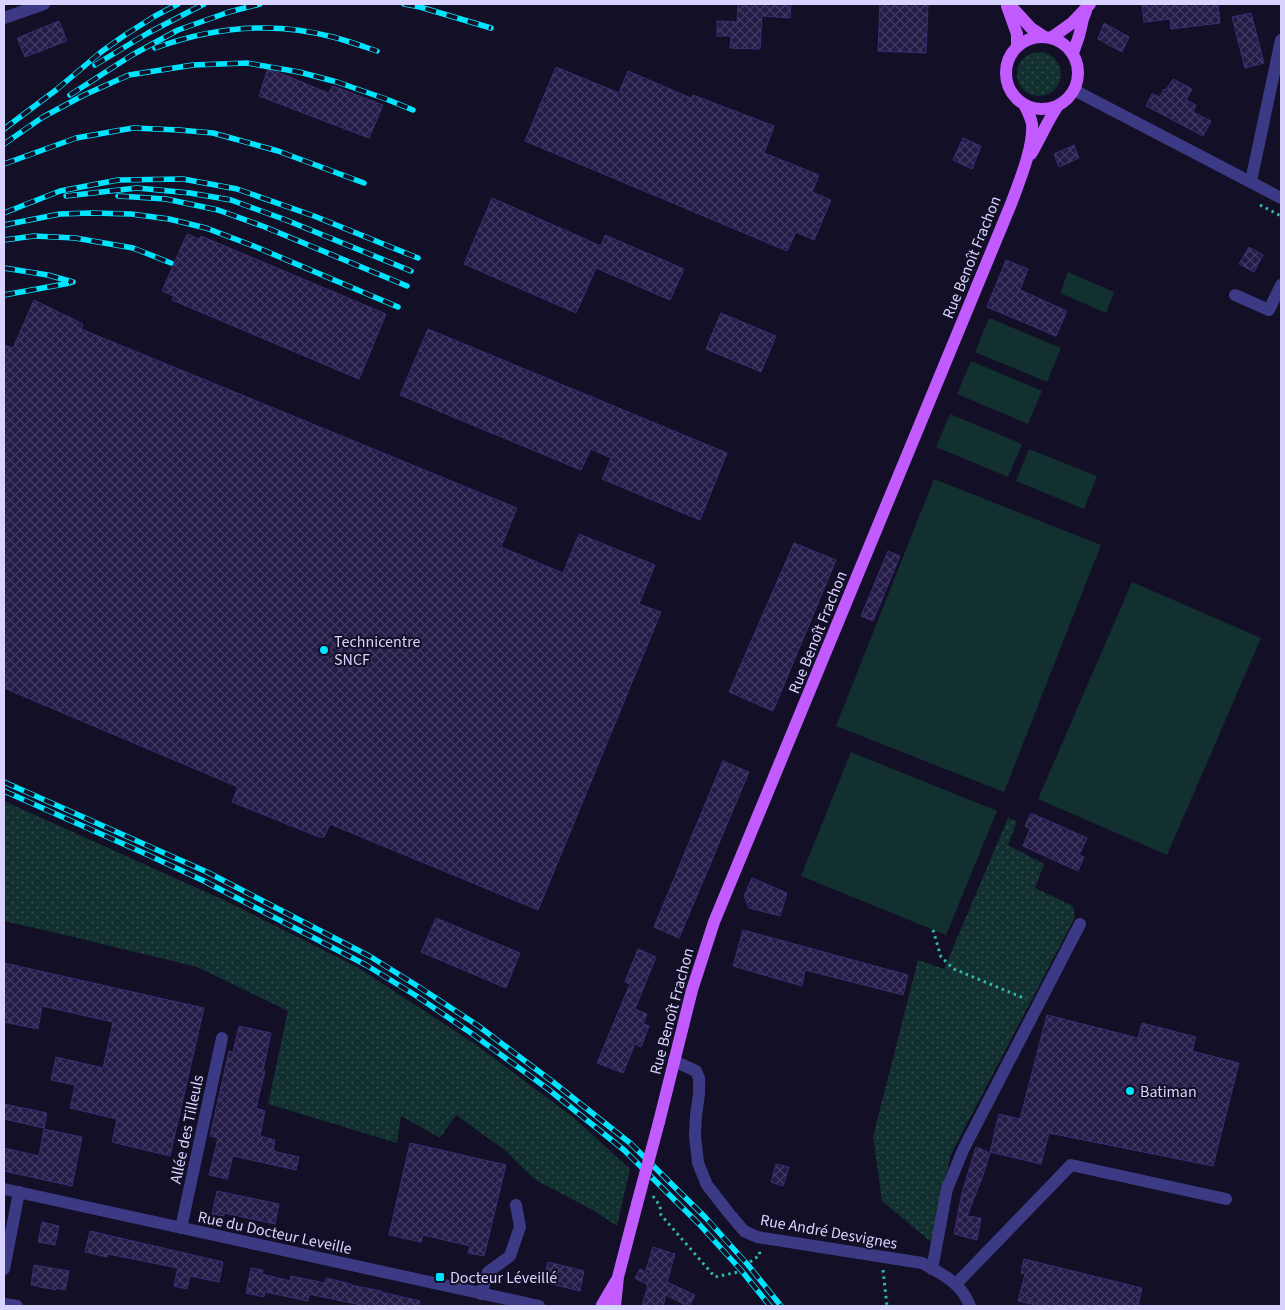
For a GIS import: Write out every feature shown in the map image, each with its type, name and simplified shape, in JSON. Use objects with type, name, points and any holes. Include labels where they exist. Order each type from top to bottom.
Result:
[{"type":"main road","points":[[1008,4],[1031,28],[1061,42],[1073,53],[1077,63],[1078,75],[1074,90],[1050,117],[1038,143],[1027,160]]},
{"type":"main road","points":[[1008,4],[1017,34],[1017,46]]},
{"type":"main road","points":[[1057,107],[1039,110],[1025,106],[1013,96],[1007,84],[1006,66],[1009,56],[1017,46],[1029,39],[1047,37],[1072,23],[1089,4]]},
{"type":"main road","points":[[1073,53],[1089,4]]},
{"type":"main road","points":[[1025,106],[1032,125],[1027,160]]},
{"type":"main road","name":"Rue Benoît Frachon","points":[[605,1306],[618,1277],[692,990],[714,922],[1011,204],[1027,160]]},
{"type":"street","points":[[4,18],[44,4]]},
{"type":"street","points":[[1251,181],[1281,40]]},
{"type":"street","points":[[1074,90],[1281,198]]},
{"type":"street","points":[[1235,295],[1269,310],[1281,285]]},
{"type":"street","points":[[932,1268],[946,1190],[963,1150],[1080,924]]},
{"type":"street","name":"Allée des Tilleuls","points":[[181,1228],[222,1038]]},
{"type":"street","name":"Rue André Desvignes","points":[[674,1061],[696,1071],[699,1078],[695,1136],[698,1163],[707,1185],[744,1231],[758,1237],[922,1264],[932,1268],[956,1284],[967,1298],[970,1306]]},
{"type":"street","points":[[956,1284],[1071,1165],[1226,1198]]},
{"type":"street","name":"Rue du Docteur Leveille","points":[[4,1189],[539,1306]]},
{"type":"street","points":[[4,1269],[19,1192]]},
{"type":"street","points":[[481,1294],[488,1272],[510,1256],[520,1226],[516,1205]]},
{"type":"street","points":[[4,1304],[17,1306]]},
{"type":"path","points":[[933,930],[941,957],[954,969],[1038,1004]]},
{"type":"path","points":[[662,1215],[715,1277],[738,1272]]},
{"type":"path","points":[[750,1262],[760,1255]]},
{"type":"path","points":[[882,1256],[887,1306]]},
{"type":"green space","points":[[1039,52],[1051,56],[1057,62],[1061,74],[1057,86],[1051,92],[1039,96],[1027,92],[1021,86],[1017,74],[1021,62],[1027,56]]},
{"type":"green space","points":[[1068,272],[1114,292],[1106,313],[1060,293]]},
{"type":"green space","points":[[989,318],[1061,348],[1047,382],[975,352]]},
{"type":"green space","points":[[971,361],[1042,391],[1028,424],[957,394]]},
{"type":"green space","points":[[950,414],[1022,444],[1008,477],[936,447]]},
{"type":"green space","points":[[1029,449],[1097,476],[1084,509],[1016,481]]},
{"type":"green space","points":[[934,479],[1101,545],[1004,792],[836,726]]},
{"type":"green space","points":[[1132,582],[1261,638],[1167,855],[1038,799]]},
{"type":"green space","points":[[851,752],[997,811],[946,935],[801,876]]},
{"type":"green space","points":[[4,801],[226,901],[357,967],[475,1044],[573,1117],[630,1169],[617,1226],[596,1212],[534,1179],[506,1151],[456,1115],[440,1138],[401,1116],[397,1143],[268,1104],[288,1011],[197,967],[4,921]]},
{"type":"green space","points":[[1008,818],[1017,821],[1008,845],[1044,864],[1035,888],[1073,906],[1075,917],[951,1154],[931,1242],[882,1201],[873,1137],[918,960],[944,969]]},
{"type":"building","points":[[738,4],[791,4],[790,18],[762,16],[760,49],[730,48],[731,36],[717,36],[717,21],[737,22]]},
{"type":"building","points":[[880,4],[928,4],[926,53],[878,51]]},
{"type":"building","points":[[1142,4],[1218,4],[1220,23],[1171,29],[1170,19],[1144,22]]},
{"type":"building","points":[[1251,13],[1264,63],[1245,68],[1232,17]]},
{"type":"building","points":[[59,21],[67,41],[25,57],[17,38]]},
{"type":"building","points":[[1104,23],[1129,37],[1122,52],[1098,39]]},
{"type":"building","points":[[556,67],[619,93],[628,71],[691,98],[693,95],[774,126],[764,153],[819,175],[812,192],[831,200],[814,240],[796,232],[787,251],[525,141]]},
{"type":"building","points":[[268,68],[328,93],[333,86],[383,105],[369,138],[259,96]]},
{"type":"building","points":[[1173,79],[1192,89],[1186,100],[1196,105],[1193,112],[1211,121],[1203,136],[1146,106],[1152,94],[1160,97]]},
{"type":"building","points":[[963,138],[981,146],[972,169],[953,160]]},
{"type":"building","points":[[1074,145],[1079,158],[1059,167],[1054,154]]},
{"type":"building","points":[[492,198],[601,246],[605,235],[684,269],[670,300],[596,268],[576,313],[464,264]]},
{"type":"building","points":[[187,234],[199,239],[201,236],[386,314],[359,379],[172,300],[174,296],[162,291]]},
{"type":"building","points":[[1249,247],[1263,255],[1254,272],[1239,264]]},
{"type":"building","points":[[1006,260],[1028,269],[1020,290],[1067,311],[1056,336],[987,307]]},
{"type":"building","name":"Technicentre SNCF","points":[[34,300],[83,324],[81,329],[517,508],[501,547],[563,573],[579,534],[655,565],[639,604],[661,612],[538,910],[330,824],[324,837],[319,837],[232,802],[238,787],[4,688],[4,345],[13,348]]},
{"type":"building","points":[[721,313],[776,336],[761,372],[706,349]]},
{"type":"building","points":[[428,329],[727,453],[700,520],[602,479],[611,458],[591,449],[581,470],[400,395]]},
{"type":"building","points":[[794,543],[836,560],[773,711],[729,692]]},
{"type":"building","points":[[888,551],[900,556],[873,621],[861,616]]},
{"type":"building","points":[[723,761],[749,772],[679,938],[654,927]]},
{"type":"building","points":[[1031,813],[1087,838],[1079,855],[1084,857],[1078,871],[1023,846],[1030,829],[1025,826]]},
{"type":"building","points":[[752,878],[787,893],[780,916],[749,908],[744,896]]},
{"type":"building","points":[[436,918],[520,953],[506,988],[421,952]]},
{"type":"building","points":[[743,930],[908,975],[903,995],[805,970],[802,986],[733,966]]},
{"type":"building","points":[[638,949],[656,957],[635,1009],[647,1014],[643,1024],[649,1026],[641,1047],[635,1044],[623,1073],[597,1063],[630,984],[625,982]]},
{"type":"building","points":[[4,963],[204,1008],[170,1156],[112,1142],[117,1119],[70,1108],[75,1085],[51,1080],[56,1057],[103,1068],[113,1022],[42,1006],[38,1029],[4,1022]]},
{"type":"building","name":"Batiman","points":[[1047,1015],[1138,1038],[1142,1023],[1196,1037],[1192,1051],[1239,1063],[1213,1166],[1049,1133],[1041,1164],[990,1152],[999,1114],[1020,1119]]},
{"type":"building","points":[[239,1026],[271,1033],[263,1070],[265,1071],[256,1108],[265,1111],[260,1136],[275,1140],[273,1151],[299,1157],[296,1170],[233,1156],[227,1179],[209,1175],[218,1138],[210,1136],[229,1051],[233,1052]]},
{"type":"building","points":[[4,1104],[47,1113],[44,1128],[4,1119]]},
{"type":"building","points":[[44,1129],[82,1137],[72,1186],[4,1171],[4,1148],[39,1156]]},
{"type":"building","points":[[410,1143],[506,1165],[484,1256],[468,1253],[470,1246],[423,1235],[421,1242],[389,1235]]},
{"type":"building","points":[[976,1147],[990,1153],[967,1216],[981,1218],[977,1240],[954,1234],[962,1193]]},
{"type":"building","points":[[776,1164],[789,1167],[783,1186],[771,1182]]},
{"type":"building","points":[[217,1191],[279,1204],[275,1224],[224,1213],[224,1216],[212,1214]]},
{"type":"building","points":[[42,1222],[59,1226],[55,1245],[38,1242]]},
{"type":"building","points":[[90,1231],[223,1262],[219,1282],[190,1276],[187,1289],[174,1286],[178,1268],[108,1254],[107,1257],[85,1252]]},
{"type":"building","points":[[653,1247],[675,1254],[667,1282],[695,1295],[689,1306],[666,1295],[663,1306],[642,1306],[648,1285],[635,1278],[640,1269],[650,1274],[651,1271],[646,1270]]},
{"type":"building","points":[[1024,1259],[1142,1288],[1138,1306],[1041,1306],[1018,1301],[1025,1274],[1021,1273]]},
{"type":"building","points":[[548,1262],[584,1271],[580,1291],[543,1282]]},
{"type":"building","points":[[34,1265],[69,1271],[65,1290],[31,1285]]},
{"type":"building","points":[[251,1268],[263,1270],[262,1274],[290,1281],[291,1276],[325,1283],[326,1278],[420,1301],[419,1306],[365,1306],[309,1294],[308,1301],[265,1292],[264,1297],[246,1293]]},
{"type":"railway","points":[[4,129],[56,90],[101,52],[155,16],[178,4]]},
{"type":"railway","points":[[95,65],[148,33],[204,4]]},
{"type":"railway","points":[[70,95],[132,55],[178,30],[229,12],[260,4]]},
{"type":"railway","points":[[404,4],[491,28]]},
{"type":"railway","points":[[155,48],[199,35],[221,31],[266,28],[311,32],[377,51]]},
{"type":"railway","points":[[4,144],[43,117],[84,95],[129,75],[193,65],[247,63],[299,72],[337,82],[413,110]]},
{"type":"railway","points":[[4,164],[76,138],[133,128],[179,130],[213,133],[278,151],[364,183]]},
{"type":"railway","points":[[4,213],[60,191],[118,180],[183,179],[237,189],[314,216],[418,258]]},
{"type":"railway","points":[[66,196],[137,188],[190,193],[231,200],[286,220],[411,271]]},
{"type":"railway","points":[[118,196],[166,199],[218,210],[265,227],[407,286]]},
{"type":"railway","points":[[4,225],[60,214],[131,214],[169,219],[206,228],[256,247],[398,307]]},
{"type":"railway","points":[[4,240],[34,236],[75,238],[133,248],[171,263]]},
{"type":"railway","points":[[4,268],[48,275],[73,282]]},
{"type":"railway","points":[[4,295],[70,283]]},
{"type":"railway","points":[[4,782],[207,872],[371,957],[477,1025],[630,1143],[706,1218],[781,1306]]},
{"type":"railway","points":[[4,791],[204,881],[366,965],[415,995],[548,1089],[624,1150],[699,1224],[741,1270],[770,1306]]},
{"type":"place","name":"Technicentre SNCF","points":[[324,650]]},
{"type":"place","name":"Batiman","points":[[1130,1091]]},
{"type":"place","name":"Docteur Léveillé","points":[[440,1277]]}]
